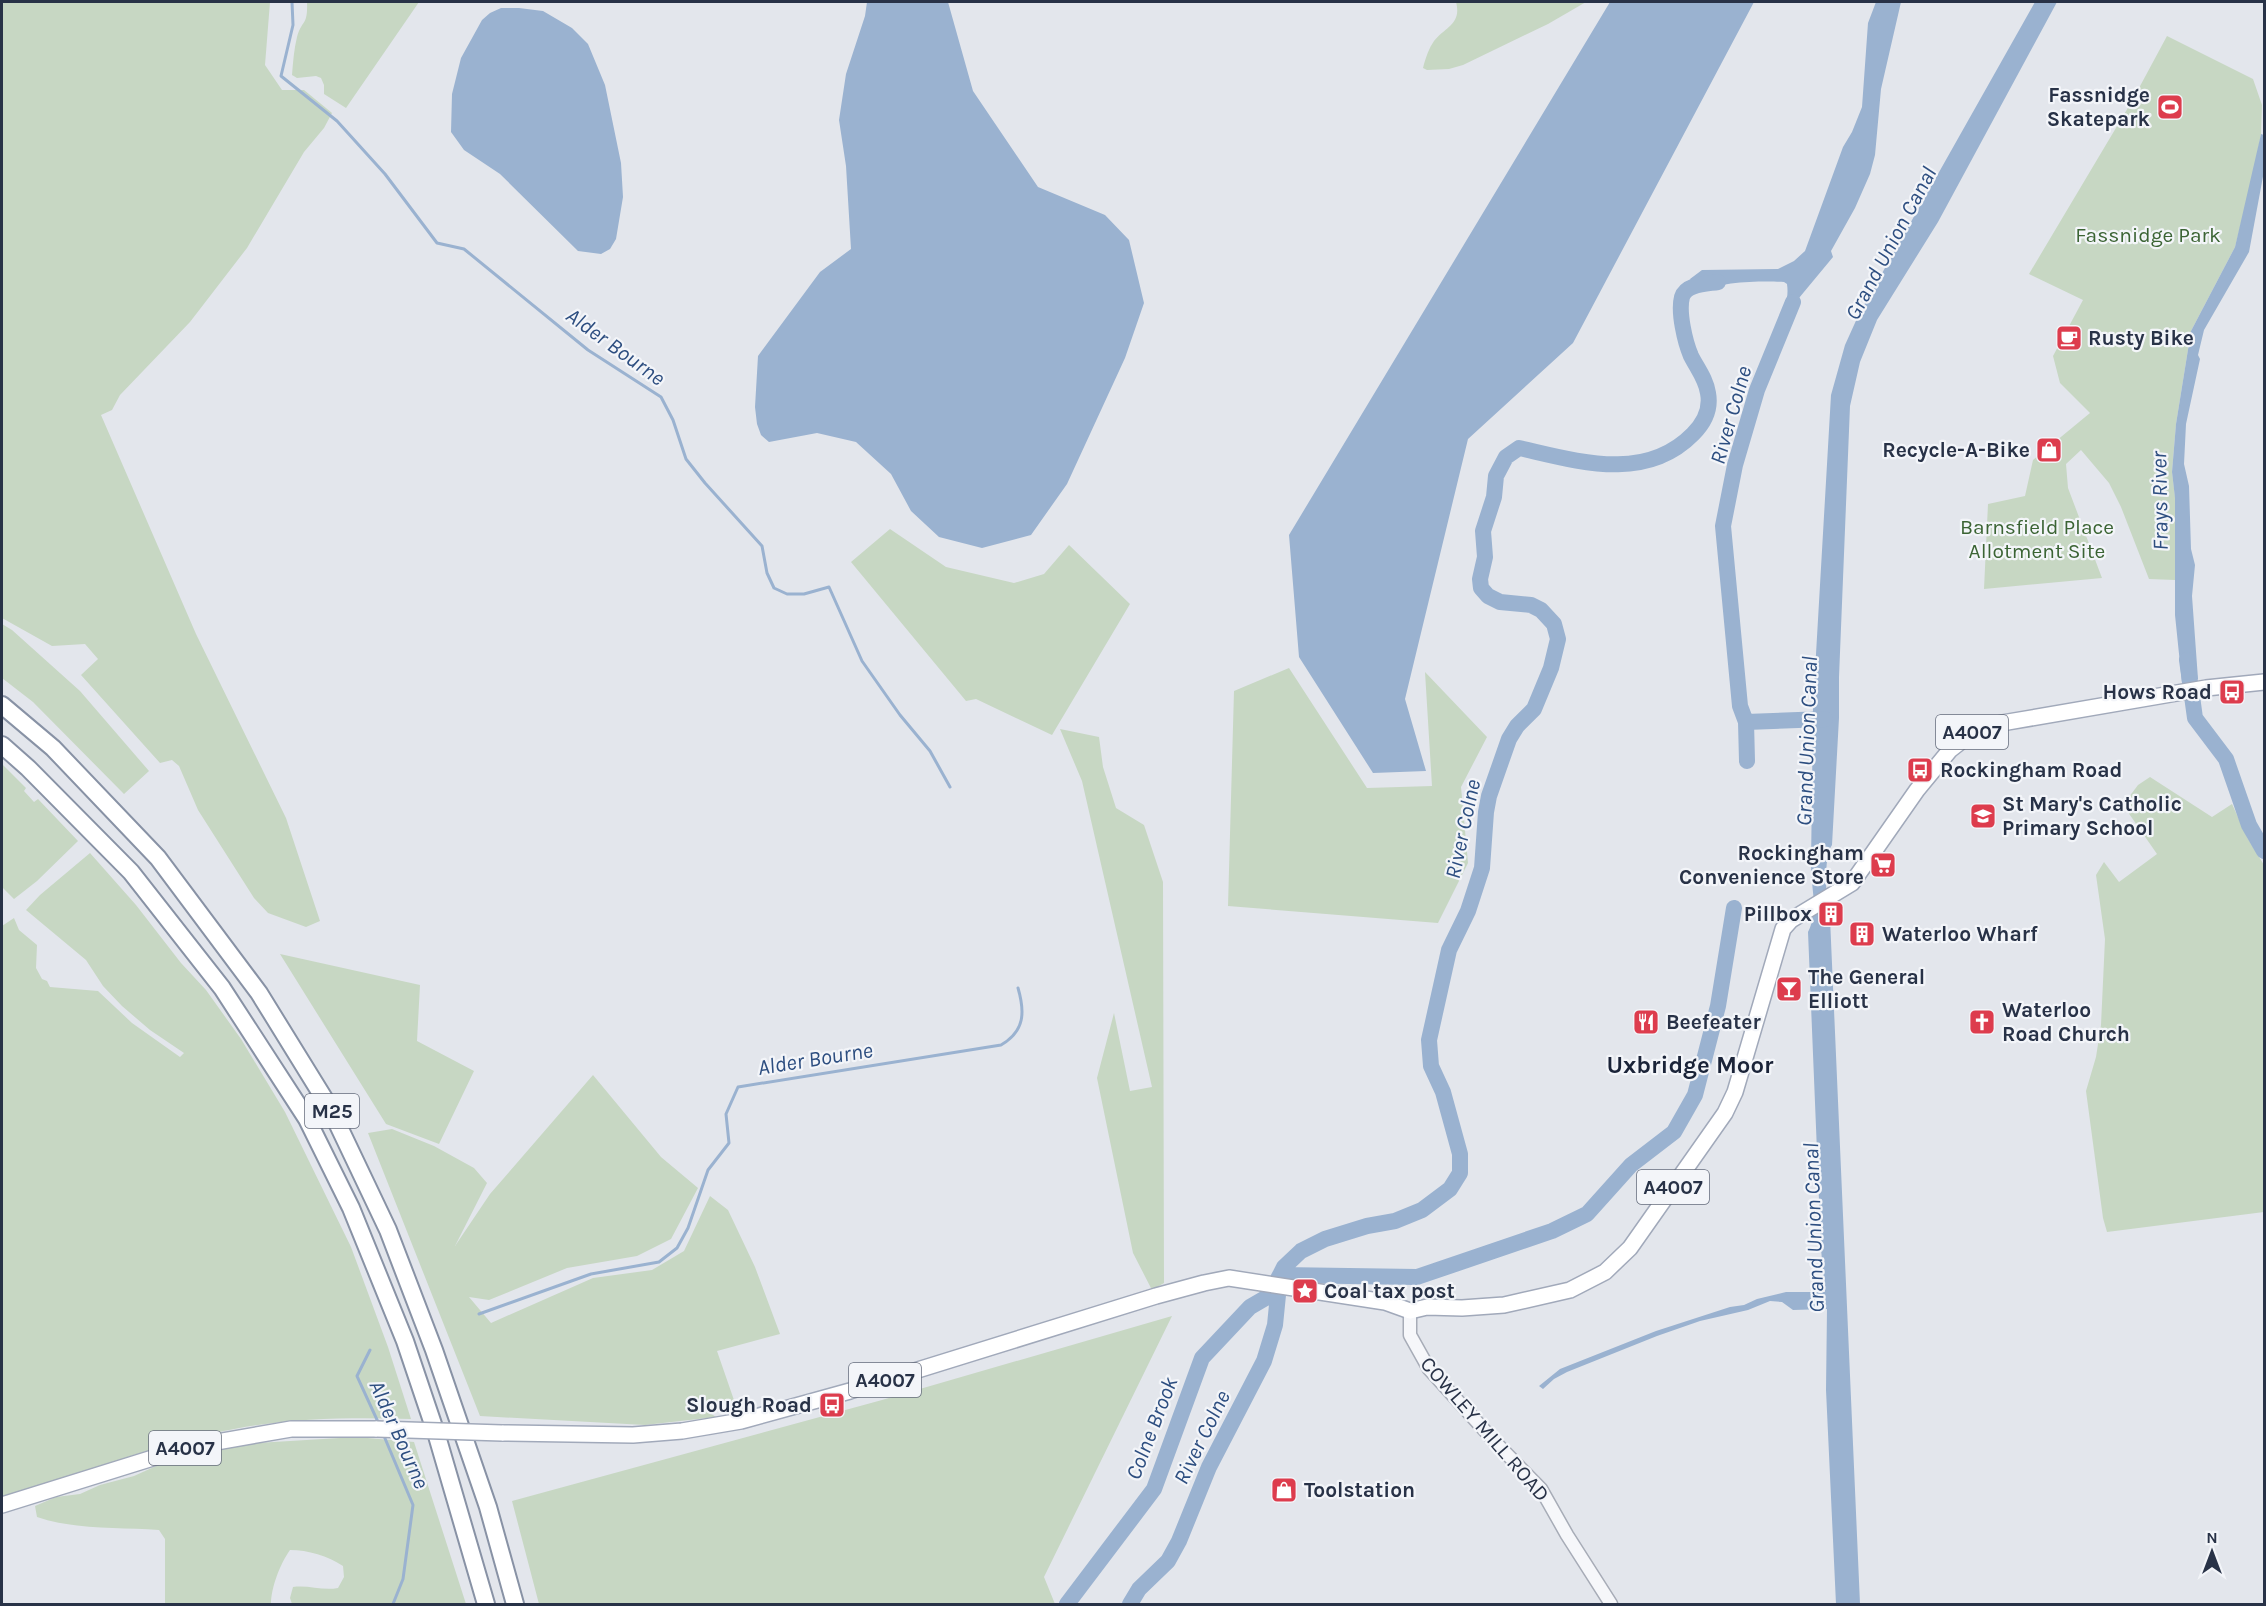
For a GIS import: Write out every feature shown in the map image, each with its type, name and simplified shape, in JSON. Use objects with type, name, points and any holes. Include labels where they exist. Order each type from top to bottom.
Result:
[{"type":"highway","name":"M25","points":[[2,705],[53,748],[158,858],[259,993],[330,1108],[388,1230],[430,1339],[488,1507],[515,1605]]},
{"type":"highway","name":"M25","points":[[2,745],[28,768],[131,872],[222,988],[307,1119],[351,1208],[405,1341],[486,1605]]},
{"type":"main road","name":"A4007","points":[[2,1505],[188,1447],[291,1429],[633,1435],[682,1431],[741,1421],[831,1397],[1204,1282],[1229,1278],[1308,1292],[1385,1302],[1410,1311],[1427,1307],[1462,1308],[1504,1305],[1570,1290],[1605,1272],[1630,1248],[1725,1113],[1743,1068],[1783,929],[1804,911],[1852,883],[1934,768],[1950,750],[1972,732],[2002,723],[2096,705],[2200,689],[2265,682]]},
{"type":"street","name":"COWLEY MILL ROAD","points":[[1410,1311],[1410,1335],[1429,1370],[1541,1489],[1611,1605]]},
{"type":"green space","points":[[2,2],[270,2],[265,65],[282,90],[304,90],[332,113],[324,128],[304,152],[247,248],[190,322],[120,395],[112,410],[101,415],[196,634],[286,818],[320,921],[306,927],[268,913],[254,898],[198,810],[179,766],[172,760],[160,763],[81,675],[98,659],[85,644],[52,646],[2,618]]},
{"type":"green space","points":[[307,2],[419,2],[346,108],[324,94],[321,78],[316,76],[297,78],[292,75],[296,42],[306,19]]},
{"type":"green space","points":[[1456,2],[1586,2],[1548,24],[1463,65],[1449,69],[1427,70],[1423,68],[1434,41],[1455,20]]},
{"type":"green space","name":"Fassnidge Park","points":[[2167,36],[2253,79],[2262,105],[2261,134],[2235,247],[2191,331],[2176,424],[2172,472],[2175,497],[2175,580],[2149,579],[2121,507],[2109,483],[2081,450],[2066,464],[2068,488],[2102,578],[1984,589],[1988,504],[2025,496],[2033,460],[2090,413],[2060,383],[2053,356],[2083,300],[2029,274],[2132,101]]},
{"type":"green space","points":[[890,529],[946,567],[1014,583],[1044,574],[1069,545],[1130,604],[1052,735],[976,699],[966,701],[851,562]]},
{"type":"green space","points":[[2,624],[12,630],[80,691],[149,771],[124,794],[33,702],[2,678]]},
{"type":"green space","points":[[1289,668],[1367,788],[1432,786],[1425,672],[1487,737],[1461,787],[1468,863],[1438,923],[1228,906],[1234,691]]},
{"type":"green space","points":[[1060,729],[1099,737],[1103,767],[1116,808],[1144,825],[1163,882],[1164,1283],[1152,1290],[1133,1253],[1097,1078],[1114,1013],[1130,1091],[1152,1087],[1082,781]]},
{"type":"green space","points":[[2,764],[26,788],[24,791],[34,802],[38,799],[78,841],[37,881],[14,899],[2,887]]},
{"type":"green space","points":[[2150,777],[2212,817],[2232,804],[2248,839],[2264,865],[2264,1212],[2107,1232],[2103,1218],[2086,1091],[2096,1057],[2101,1025],[2105,939],[2096,875],[2104,862],[2119,882],[2157,854],[2123,805],[2138,785]]},
{"type":"green space","points":[[90,853],[206,990],[241,1039],[285,1112],[351,1247],[388,1347],[411,1419],[288,1421],[239,1428],[161,1447],[2,1499],[2,926],[14,918],[19,930],[37,945],[36,968],[50,987],[98,991],[132,1023],[180,1057],[184,1053],[150,1030],[122,1006],[103,986],[86,960],[26,910],[40,895]]},
{"type":"green space","points":[[280,954],[420,985],[417,1041],[474,1071],[439,1144],[386,1124]]},
{"type":"green space","points":[[593,1075],[661,1157],[698,1188],[671,1239],[637,1256],[567,1268],[489,1300],[469,1297],[491,1323],[593,1278],[652,1270],[684,1251],[710,1196],[728,1210],[755,1267],[780,1334],[717,1351],[735,1403],[698,1405],[716,1417],[645,1425],[480,1416],[368,1133],[392,1129],[434,1146],[474,1168],[487,1183],[455,1246],[490,1194]]},
{"type":"green space","points":[[1172,1316],[1044,1577],[1055,1604],[539,1604],[512,1501],[882,1400]]},
{"type":"green space","points":[[356,1437],[414,1442],[466,1604],[292,1604],[290,1598],[293,1587],[338,1588],[344,1577],[343,1566],[331,1559],[311,1552],[290,1550],[277,1576],[271,1604],[165,1604],[165,1539],[159,1530],[82,1526],[37,1517],[35,1506],[56,1497],[80,1494],[100,1485],[134,1476],[176,1457],[257,1443]]},
{"type":"water","points":[[867,2],[948,2],[973,91],[1038,187],[1105,215],[1129,240],[1144,303],[1125,358],[1067,484],[1031,535],[982,548],[939,537],[911,511],[891,474],[856,442],[817,433],[769,442],[761,435],[757,424],[755,407],[758,356],[820,272],[851,249],[846,166],[839,120],[846,74],[865,16]]},
{"type":"water","points":[[1610,2],[1754,2],[1573,343],[1468,439],[1405,699],[1426,771],[1373,773],[1299,657],[1289,535]]},
{"type":"water","points":[[1876,2],[1901,2],[1881,89],[1875,155],[1870,174],[1855,208],[1831,251],[1833,257],[1799,298],[1788,325],[1779,321],[1787,298],[1787,284],[1784,282],[1730,284],[1710,288],[1703,292],[1690,279],[1702,270],[1778,269],[1794,261],[1805,251],[1843,147],[1862,107],[1868,23]]},
{"type":"water","points":[[2035,2],[2057,2],[1938,222],[1877,320],[1860,362],[1850,406],[1839,718],[1832,845],[1827,858],[1826,888],[1827,913],[1830,918],[1860,1604],[1836,1604],[1826,1390],[1827,1309],[1793,1310],[1782,1302],[1770,1301],[1748,1310],[1700,1321],[1657,1336],[1567,1372],[1554,1379],[1543,1389],[1539,1386],[1560,1369],[1656,1331],[1786,1292],[1825,1292],[1821,1249],[1808,932],[1814,908],[1811,866],[1813,706],[1831,395],[1845,345],[1859,314]]},
{"type":"water","points":[[501,8],[543,11],[572,28],[588,44],[605,85],[621,163],[623,197],[616,239],[610,249],[601,254],[578,251],[500,174],[464,150],[451,132],[452,94],[461,58],[482,20]]},
{"type":"water","points":[[2261,134],[2264,135],[2264,171],[2249,252],[2204,330],[2186,424],[2184,464],[2189,486],[2191,549],[2195,565],[2192,596],[2198,679],[2182,683],[2175,615],[2175,498],[2172,472],[2176,424],[2191,331],[2235,247]]},
{"type":"waterway","name":"Alder Bourne","points":[[292,2],[293,25],[281,76],[337,121],[385,174],[437,243],[464,249],[588,350],[661,397],[673,420],[686,459],[762,546],[767,573],[774,588],[787,594],[804,594],[829,587],[862,661],[900,715],[930,751],[950,787]]},
{"type":"waterway","name":"River Colne","points":[[1130,1604],[1139,1589],[1168,1561],[1179,1541],[1209,1467],[1264,1361],[1275,1325],[1280,1275],[1284,1267],[1301,1251],[1325,1239],[1367,1226],[1395,1221],[1422,1210],[1450,1189],[1460,1173],[1460,1154],[1443,1092],[1431,1066],[1429,1040],[1449,950],[1468,911],[1482,868],[1489,796],[1509,739],[1517,726],[1534,709],[1551,668],[1558,639],[1554,624],[1541,610],[1531,605],[1500,602],[1488,596],[1481,588],[1480,579],[1485,557],[1483,531],[1494,497],[1496,476],[1506,457],[1519,448],[1587,462],[1632,463],[1654,459],[1674,449],[1693,434],[1706,415],[1709,399],[1705,383],[1686,343],[1681,303],[1688,289],[1718,282]]},
{"type":"waterway","name":"River Colne","points":[[1747,761],[1746,722],[1740,706],[1723,526],[1735,465],[1757,390],[1793,302]]},
{"type":"waterway","name":"Frays River","points":[[2187,660],[2195,718],[2226,759],[2249,825],[2264,851]]},
{"type":"waterway","name":"Grand Union Canal","points":[[1746,722],[1825,719]]},
{"type":"waterway","name":"River Colne","points":[[1067,1604],[1154,1489],[1202,1358],[1250,1307],[1269,1296],[1280,1275],[1417,1277],[1552,1231],[1587,1214],[1631,1165],[1674,1132],[1695,1095],[1718,1006],[1734,908]]},
{"type":"waterway","name":"Alder Bourne","points":[[479,1314],[591,1274],[659,1262],[677,1248],[688,1228],[708,1170],[729,1143],[726,1114],[738,1087],[1001,1045],[1009,1040],[1019,1027],[1022,1005],[1018,988]]},
{"type":"waterway","name":"Alder Bourne","points":[[370,1350],[357,1376],[379,1424]]},
{"type":"waterway","name":"Alder Bourne","points":[[384,1436],[413,1505],[403,1579],[393,1604]]},
{"type":"place","name":"Fassnidge Skatepark","points":[[2170,107]]},
{"type":"place","name":"Rusty Bike","points":[[2069,338]]},
{"type":"place","name":"Recycle-A-Bike","points":[[2049,450]]},
{"type":"place","name":"Hows Road","points":[[2232,692]]},
{"type":"place","name":"Rockingham Road","points":[[1920,770]]},
{"type":"place","name":"St Mary's Catholic Primary School","points":[[1983,816]]},
{"type":"place","name":"Rockingham Convenience Store","points":[[1883,865]]},
{"type":"place","name":"Pillbox","points":[[1831,914]]},
{"type":"place","name":"Waterloo Wharf","points":[[1862,934]]},
{"type":"place","name":"The General Elliott","points":[[1789,989]]},
{"type":"place","name":"Beefeater","points":[[1646,1022]]},
{"type":"place","name":"Waterloo Road Church","points":[[1982,1022]]},
{"type":"place","name":"Coal tax post","points":[[1305,1291]]},
{"type":"place","name":"Slough Road","points":[[832,1405]]},
{"type":"place","name":"Toolstation","points":[[1284,1490]]},
{"type":"district","name":"Uxbridge Moor","points":[[1690,1065]]},
{"type":"park label","name":"Barnsfield Place Allotment Site","points":[[2037,539]]},
{"type":"water label","name":"Colne Brook","points":[[1151,1428]]}]
